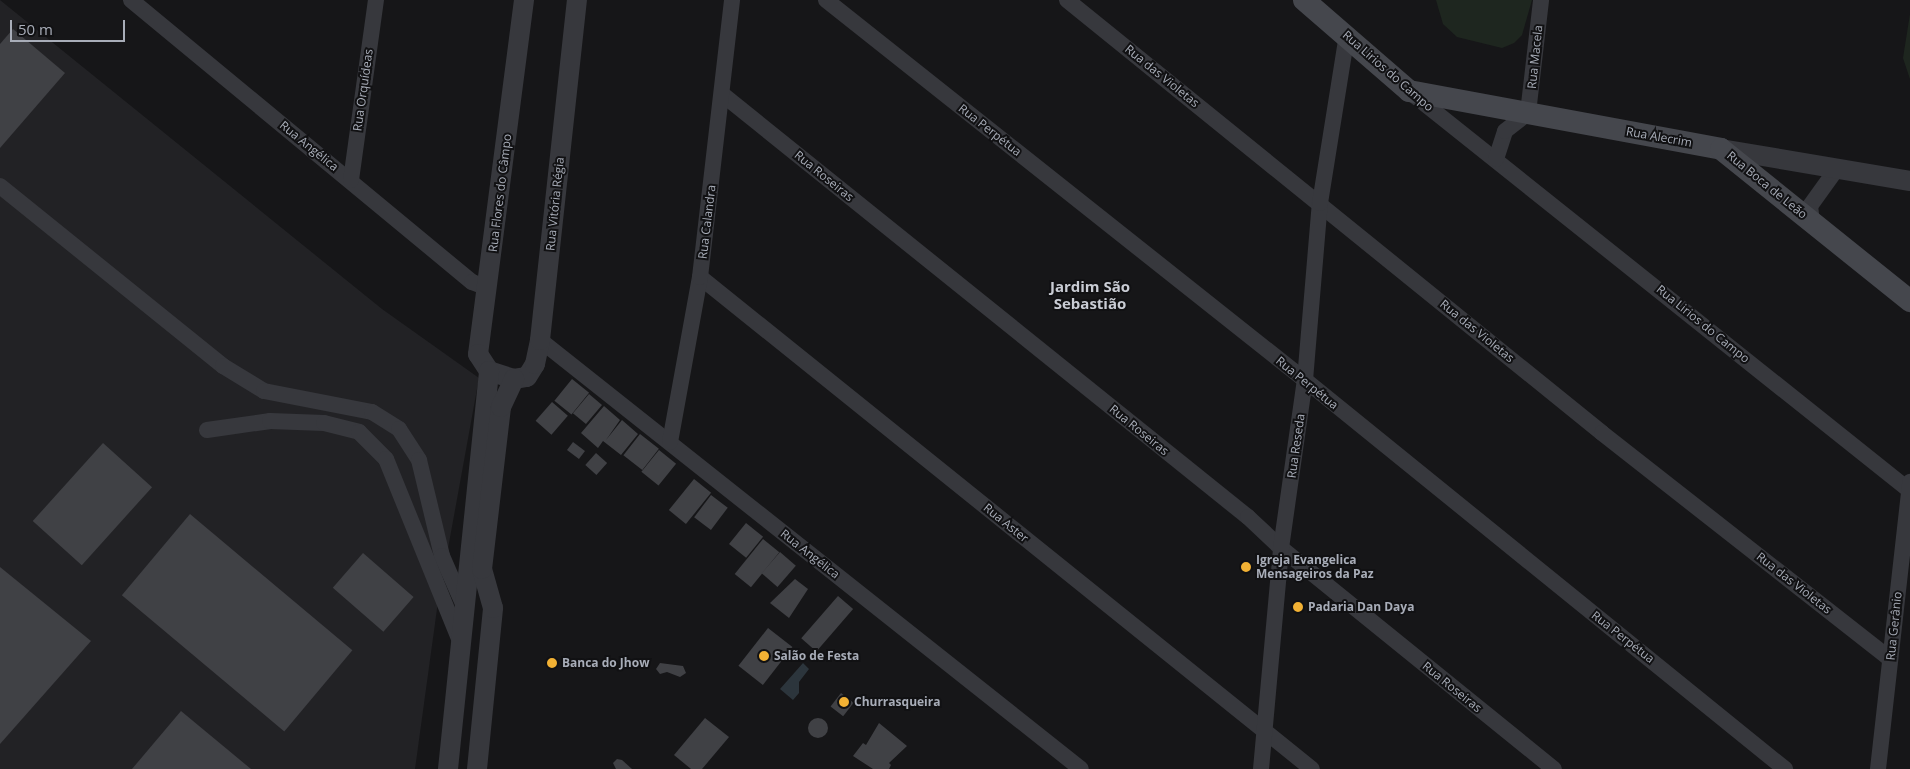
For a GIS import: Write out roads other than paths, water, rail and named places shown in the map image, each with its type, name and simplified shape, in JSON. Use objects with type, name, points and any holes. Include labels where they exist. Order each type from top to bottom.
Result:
[{"type":"main road","name":"Rua Lirios do Campo","points":[[1304,0],[1347,35],[1409,91]]},
{"type":"main road","name":"Rua Alecrim","points":[[1409,91],[1721,148]]},
{"type":"main road","name":"Rua Boca de Leão","points":[[1721,148],[1910,301]]},
{"type":"street","name":"Rua Angélica","points":[[131,0],[472,282],[488,288]]},
{"type":"street","name":"Rua Orquídeas","points":[[351,180],[375,0]]},
{"type":"street","name":"Rua Flores do Câmpo","points":[[501,375],[478,354],[524,0]]},
{"type":"street","name":"Rua Vitória Régia","points":[[501,375],[526,377],[531,370],[540,340],[577,0]]},
{"type":"street","name":"Rua Calandra","points":[[670,442],[700,278],[732,0]]},
{"type":"street","name":"Rua Perpétua","points":[[826,0],[1305,380],[1785,769]]},
{"type":"street","name":"Rua das Violetas","points":[[1067,0],[1602,433],[1890,659]]},
{"type":"street","name":"Rua Macela","points":[[1528,113],[1541,0]]},
{"type":"street","name":"Rua Reseda","points":[[1261,769],[1281,548],[1305,380],[1320,203],[1347,35]]},
{"type":"street","name":"Rua Lirios do Campo","points":[[1409,91],[1910,486]]},
{"type":"street","name":"Rua Roseiras","points":[[722,94],[1248,517],[1281,548],[1554,769]]},
{"type":"street","points":[[1496,159],[1505,131],[1528,113]]},
{"type":"street","name":"Rua Alecrim","points":[[1721,148],[1910,181]]},
{"type":"street","name":"Rua Boca de Leão","points":[[1812,222],[1810,206],[1838,167]]},
{"type":"street","points":[[0,186],[223,366],[264,391],[372,412],[399,429],[419,460],[442,556],[464,606]]},
{"type":"street","name":"Rua Aster","points":[[700,278],[1266,730],[1312,769]]},
{"type":"street","name":"Rua Angélica","points":[[540,340],[1081,769]]},
{"type":"street","points":[[448,769],[464,606],[501,375]]},
{"type":"street","points":[[477,769],[493,608],[482,570],[502,407],[501,375]]},
{"type":"street","points":[[206,430],[270,421],[324,423],[359,432],[386,459],[460,641]]},
{"type":"street","name":"Rua Gerânio","points":[[1878,769],[1910,486]]},
{"type":"street","points":[[464,606],[493,608]]},
{"type":"place","name":"Igreja Evangelica Mensageiros da Paz","points":[[1246,567]]},
{"type":"place","name":"Padaria Dan Daya","points":[[1298,607]]},
{"type":"place","name":"Salão de Festa","points":[[764,656]]},
{"type":"place","name":"Banca do Jhow","points":[[552,663]]},
{"type":"place","name":"Churrasqueira","points":[[844,702]]},
{"type":"district","name":"Jardim São Sebastião","points":[[1090,294]]}]
